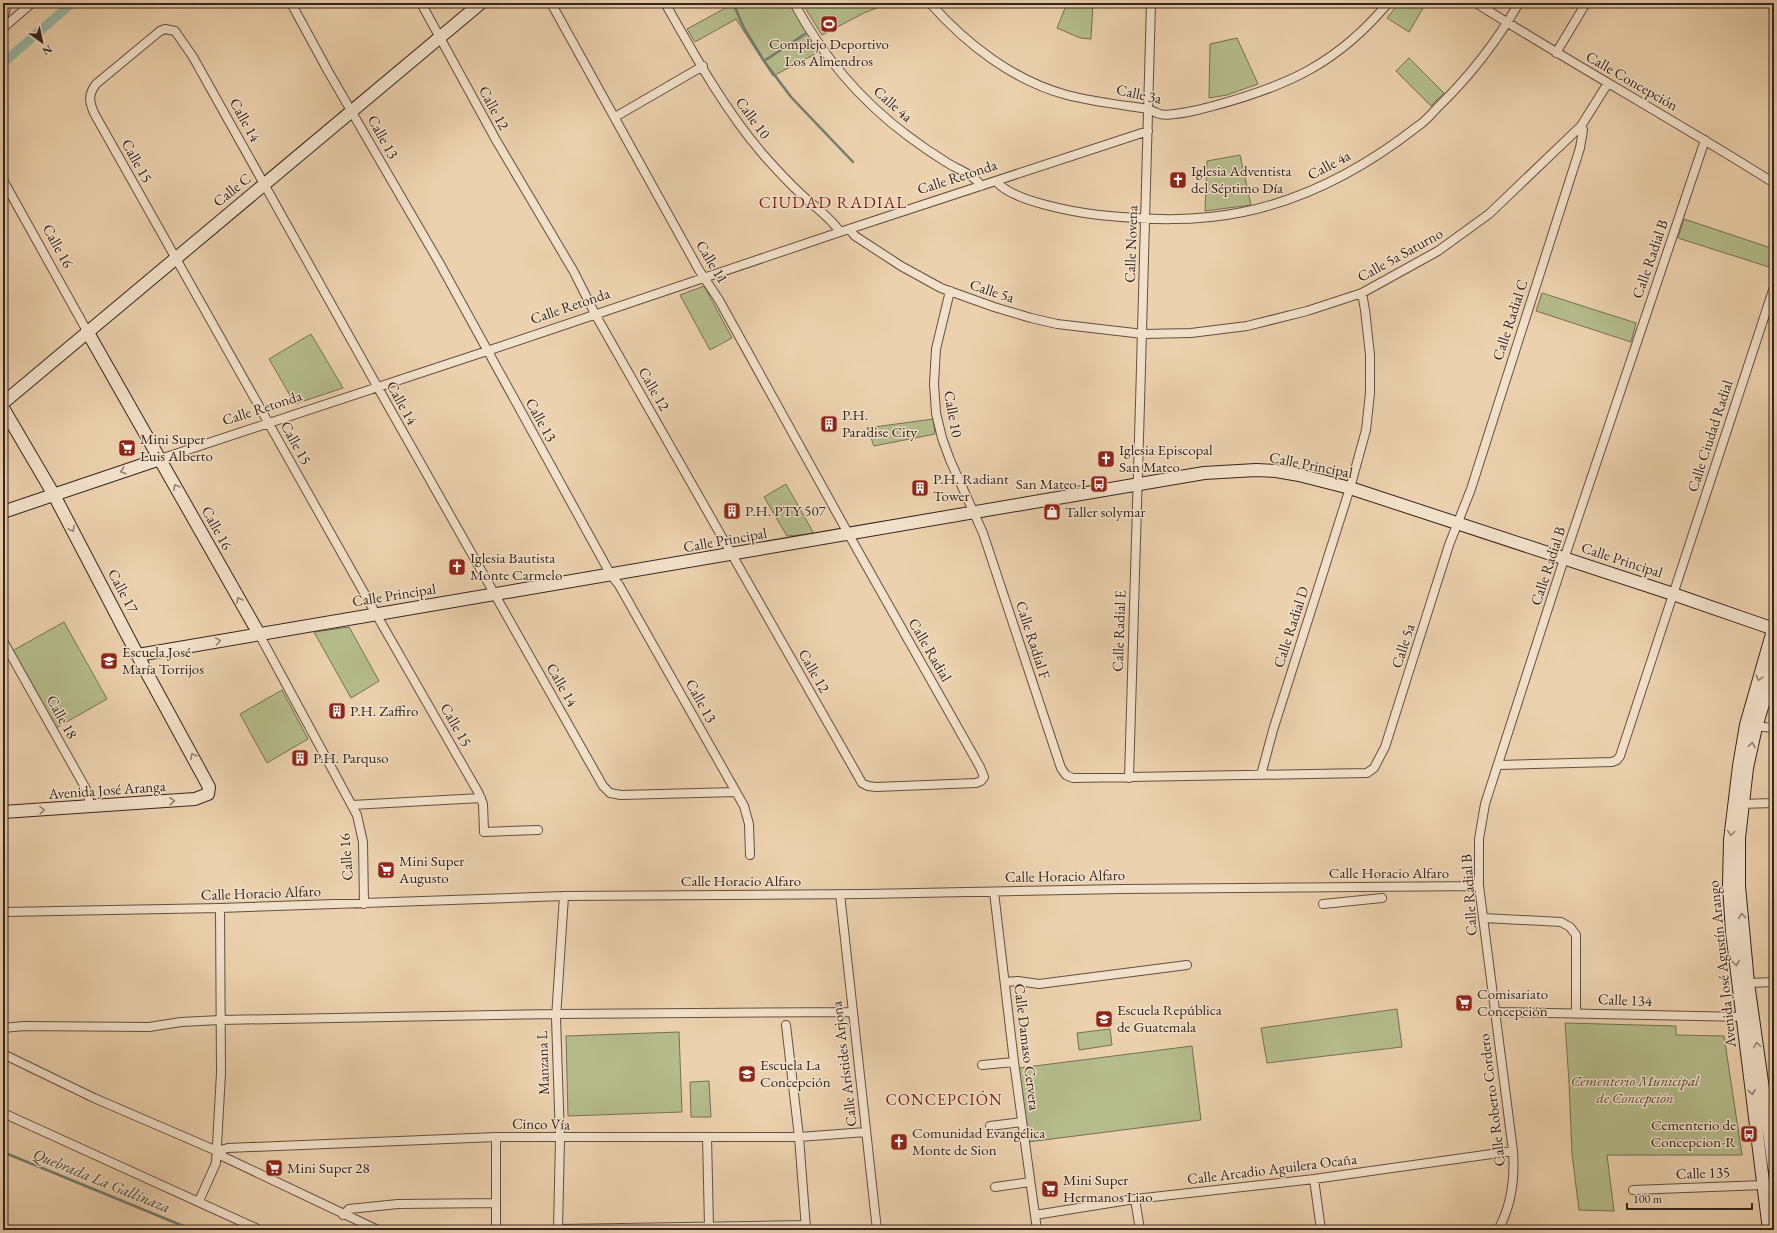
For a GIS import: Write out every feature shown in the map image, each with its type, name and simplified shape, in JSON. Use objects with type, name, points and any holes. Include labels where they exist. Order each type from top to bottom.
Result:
[{"type":"street","points":[[3,6],[7,3]]},
{"type":"street","points":[[3,20],[7,3]]},
{"type":"street","points":[[3,28],[32,3]]},
{"type":"street","name":"Calle 13","points":[[292,3],[611,575],[619,585],[736,792],[747,814],[750,855]]},
{"type":"street","name":"Calle 12","points":[[421,3],[496,140],[574,272],[596,314],[858,777],[862,783],[868,786]]},
{"type":"street","name":"Calle C","points":[[3,403],[174,258],[441,38],[481,3]]},
{"type":"street","name":"Calle 11","points":[[551,3],[705,278],[719,300],[849,535]]},
{"type":"street","name":"Calle 10","points":[[666,3],[739,125],[762,153],[795,188],[834,224],[840,232]]},
{"type":"street","name":"Calle 4a","points":[[794,3],[814,37],[872,107],[909,137],[946,162],[975,179],[980,186]]},
{"type":"street","name":"Calle 3a","points":[[930,3],[973,45],[998,63],[1034,83],[1067,95],[1149,109],[1161,115],[1199,110],[1236,100],[1291,81],[1328,59],[1352,41],[1372,22],[1388,3]]},
{"type":"street","name":"Calle Novena","points":[[1137,485],[1143,334],[1151,3]]},
{"type":"street","name":"Calle Concepción","points":[[1476,3],[1556,53],[1705,140],[1774,183]]},
{"type":"street","name":"Calle 4a","points":[[996,181],[1003,188],[1043,204],[1087,214],[1146,220],[1187,219],[1243,212],[1294,198],[1333,181],[1378,154],[1419,126],[1453,93],[1508,23],[1519,3]]},
{"type":"street","points":[[1556,53],[1586,3]]},
{"type":"street","name":"Calle 14","points":[[170,29],[175,31],[193,57],[494,595],[603,786],[610,793],[621,795],[736,792]]},
{"type":"street","name":"Calle 15","points":[[170,29],[160,31],[96,84],[89,96],[89,102],[94,113],[174,258],[481,798],[484,832],[538,830]]},
{"type":"street","points":[[615,116],[703,66]]},
{"type":"street","name":"Calle 5a Saturno","points":[[1143,334],[1191,333],[1247,326],[1307,311],[1362,293],[1408,269],[1463,234],[1489,214],[1581,126],[1608,83]]},
{"type":"street","name":"Calle Radial C","points":[[1458,523],[1471,489],[1580,148],[1583,130],[1581,126]]},
{"type":"street","name":"Calle Retonda","points":[[3,512],[377,386],[487,351],[849,229],[1148,131]]},
{"type":"street","name":"Calle Radial B","points":[[1495,1012],[1479,886],[1479,839],[1486,804],[1564,559],[1705,140]]},
{"type":"street","name":"Calle 16","points":[[3,180],[258,634],[352,805],[362,836],[364,904]]},
{"type":"street","name":"Calle 5a","points":[[849,229],[855,236],[901,266],[950,292],[994,307],[1057,324],[1143,334]]},
{"type":"street","name":"Calle Ciudad Radial","points":[[1499,765],[1612,762],[1617,760],[1620,756],[1774,287]]},
{"type":"street","name":"Calle 10","points":[[950,292],[936,349],[934,384],[936,413],[947,453],[973,513]]},
{"type":"street","name":"Calle Radial D","points":[[1261,775],[1273,730],[1350,488],[1366,430],[1370,393],[1370,355],[1362,293]]},
{"type":"street","name":"Calle 17","points":[[3,408],[54,495],[148,675],[208,782],[209,791]]},
{"type":"street","name":"Calle Principal","points":[[138,655],[732,555],[1204,473],[1256,470],[1299,475],[1350,488],[1774,628]]},
{"type":"street","name":"Calle Radial E","points":[[1129,778],[1137,485]]},
{"type":"street","name":"Calle Radial F","points":[[973,513],[982,533],[1061,768],[1066,775],[1074,778],[1129,778]]},
{"type":"street","name":"Calle 5a","points":[[1261,775],[1367,772],[1374,768],[1385,748],[1449,545],[1458,523]]},
{"type":"street","name":"Calle Radial","points":[[849,535],[984,774],[984,779],[976,783],[868,786]]},
{"type":"street","name":"Avenida José Agustín Arango","points":[[1769,1230],[1769,1184],[1748,1018],[1729,886],[1730,840],[1747,768],[1751,726],[1774,628]]},
{"type":"street","name":"Calle 18","points":[[3,642],[86,788],[91,807]]},
{"type":"street","name":"Avenida José Agustín Arango","points":[[1751,726],[1774,668]]},
{"type":"street","points":[[1751,726],[1774,728]]},
{"type":"street","points":[[1129,778],[1261,775]]},
{"type":"street","name":"Avenida José Aranga","points":[[3,812],[195,799],[204,796],[209,791]]},
{"type":"street","points":[[352,805],[481,798]]},
{"type":"street","points":[[1739,804],[1774,803]]},
{"type":"street","name":"Avenida José Agustín Arango","points":[[1739,804],[1739,886],[1748,983],[1748,1018],[1774,1167]]},
{"type":"street","name":"Calle Horacio Alfaro","points":[[3,912],[364,904],[564,896],[1479,886]]},
{"type":"street","points":[[1370,888],[1371,899]]},
{"type":"street","name":"Calle Damaso Cervera","points":[[994,892],[1014,1062],[1037,1230]]},
{"type":"street","name":"Calle Arístides Arjona","points":[[840,894],[877,1230]]},
{"type":"street","name":"Manzana L","points":[[558,1230],[560,1138],[556,1019],[564,896]]},
{"type":"street","points":[[1324,904],[1382,898]]},
{"type":"street","points":[[199,1201],[214,1169],[217,1151],[221,1073],[220,908]]},
{"type":"street","points":[[1484,918],[1561,922],[1570,927],[1576,935],[1576,1013]]},
{"type":"street","points":[[1005,982],[1018,981],[1039,984],[1187,965]]},
{"type":"street","points":[[1748,983],[1774,982]]},
{"type":"street","points":[[3,1028],[24,1026],[149,1027],[181,1022],[220,1020],[556,1019],[852,1012]]},
{"type":"street","name":"Calle 134","points":[[1495,1012],[1748,1018]]},
{"type":"street","name":"Calle Roberto Cordero","points":[[1495,1012],[1513,1151],[1514,1173],[1511,1198],[1504,1219],[1498,1230]]},
{"type":"street","points":[[558,1230],[709,1227],[806,1228],[799,1137],[786,1025]]},
{"type":"street","points":[[3,1054],[94,1098],[217,1151],[224,1157],[378,1230]]},
{"type":"street","points":[[982,1065],[1014,1062]]},
{"type":"street","points":[[3,1113],[260,1230]]},
{"type":"street","points":[[990,1126],[1022,1122]]},
{"type":"street","name":"Cinco Vía","points":[[217,1151],[228,1148],[496,1137],[799,1137],[866,1132]]},
{"type":"street","points":[[496,1137],[496,1230]]},
{"type":"street","points":[[707,1137],[709,1227]]},
{"type":"street","name":"Calle Arcadio Aguilera Ocaña","points":[[1035,1215],[1135,1199],[1314,1179],[1513,1151]]},
{"type":"street","points":[[1314,1179],[1321,1230]]},
{"type":"street","points":[[995,1187],[1030,1182]]},
{"type":"street","name":"Calle 135","points":[[1633,1190],[1769,1184]]},
{"type":"street","points":[[1135,1199],[1140,1230]]},
{"type":"street","points":[[343,1214],[349,1209],[398,1204],[496,1203]]},
{"type":"green space","points":[[730,3],[788,3],[821,51],[773,76],[736,19],[695,42],[687,29],[731,5]]},
{"type":"green space","name":"Complejo Deportivo Los Almendros","points":[[802,3],[889,3],[864,13],[822,35]]},
{"type":"green space","points":[[1067,3],[1093,3],[1091,39],[1080,38],[1057,28]]},
{"type":"green space","points":[[1399,3],[1426,3],[1409,32],[1387,18]]},
{"type":"green space","points":[[1237,38],[1258,84],[1227,95],[1209,98],[1210,44]]},
{"type":"green space","points":[[1409,58],[1444,93],[1431,106],[1396,71]]},
{"type":"green space","points":[[1240,155],[1251,205],[1205,211],[1207,161]]},
{"type":"green space","points":[[1684,219],[1774,249],[1774,261],[1772,268],[1678,238]]},
{"type":"green space","points":[[704,286],[732,338],[710,350],[680,295]]},
{"type":"green space","points":[[1542,293],[1636,323],[1631,342],[1536,311]]},
{"type":"green space","points":[[311,334],[343,388],[295,404],[269,359]]},
{"type":"green space","points":[[933,419],[935,434],[874,446],[867,428]]},
{"type":"green space","points":[[786,484],[814,534],[787,536],[764,497]]},
{"type":"green space","points":[[64,622],[107,699],[56,728],[12,651]]},
{"type":"green space","points":[[349,627],[379,681],[351,698],[314,632]]},
{"type":"green space","points":[[282,690],[308,739],[267,763],[240,714]]},
{"type":"green space","points":[[1397,1009],[1402,1047],[1267,1063],[1261,1028]]},
{"type":"green space","name":"Cementerio Municipal de Concepción","points":[[1565,1023],[1676,1026],[1676,1035],[1724,1036],[1742,1155],[1607,1155],[1614,1211],[1579,1210],[1572,1154]]},
{"type":"green space","points":[[1110,1029],[1112,1045],[1079,1050],[1077,1033]]},
{"type":"green space","points":[[679,1032],[682,1112],[568,1116],[566,1036]]},
{"type":"green space","points":[[1192,1046],[1201,1120],[1028,1142],[1019,1068]]},
{"type":"green space","points":[[709,1081],[711,1117],[691,1117],[690,1082]]},
{"type":"waterway","points":[[3,63],[72,3]]},
{"type":"waterway","points":[[733,3],[744,28],[764,61],[805,34]]},
{"type":"waterway","points":[[764,61],[791,97],[853,162]]},
{"type":"waterway","name":"Quebrada La Gallinaza","points":[[3,1152],[193,1230]]},
{"type":"place","name":"Complejo Deportivo Los Almendros","points":[[829,24]]},
{"type":"place","name":"Iglesia Adventista del Séptimo Día","points":[[1178,180]]},
{"type":"place","name":"P.H. Paradise City","points":[[829,424]]},
{"type":"place","name":"Mini Super Luis Alberto","points":[[127,448]]},
{"type":"place","name":"Iglesia Episcopal San Mateo","points":[[1106,459]]},
{"type":"place","name":"San Mateo-I","points":[[1099,484]]},
{"type":"place","name":"P.H. Radiant Tower","points":[[920,488]]},
{"type":"place","name":"P.H. PTY 507","points":[[732,511]]},
{"type":"place","name":"Taller solymar","points":[[1052,512]]},
{"type":"place","name":"Iglesia Bautista Monte Carmelo","points":[[457,567]]},
{"type":"place","name":"Escuela José María Torrijos","points":[[109,661]]},
{"type":"place","name":"P.H. Zaffiro","points":[[337,711]]},
{"type":"place","name":"P.H. Parquso","points":[[300,758]]},
{"type":"place","name":"Mini Super Augusto","points":[[386,870]]},
{"type":"place","name":"Comisariato Concepción","points":[[1464,1003]]},
{"type":"place","name":"Escuela República de Guatemala","points":[[1104,1019]]},
{"type":"place","name":"Escuela La Concepción","points":[[747,1074]]},
{"type":"place","name":"Cementerio de Concepcion-R","points":[[1749,1134]]},
{"type":"place","name":"Comunidad Evangélica Monte de Sion","points":[[899,1142]]},
{"type":"place","name":"Mini Super 28","points":[[274,1168]]},
{"type":"place","name":"Mini Super Hermanos Liao","points":[[1050,1189]]},
{"type":"district","name":"CIUDAD RADIAL","points":[[833,202]]},
{"type":"district","name":"CONCEPCIÓN","points":[[944,1099]]}]
